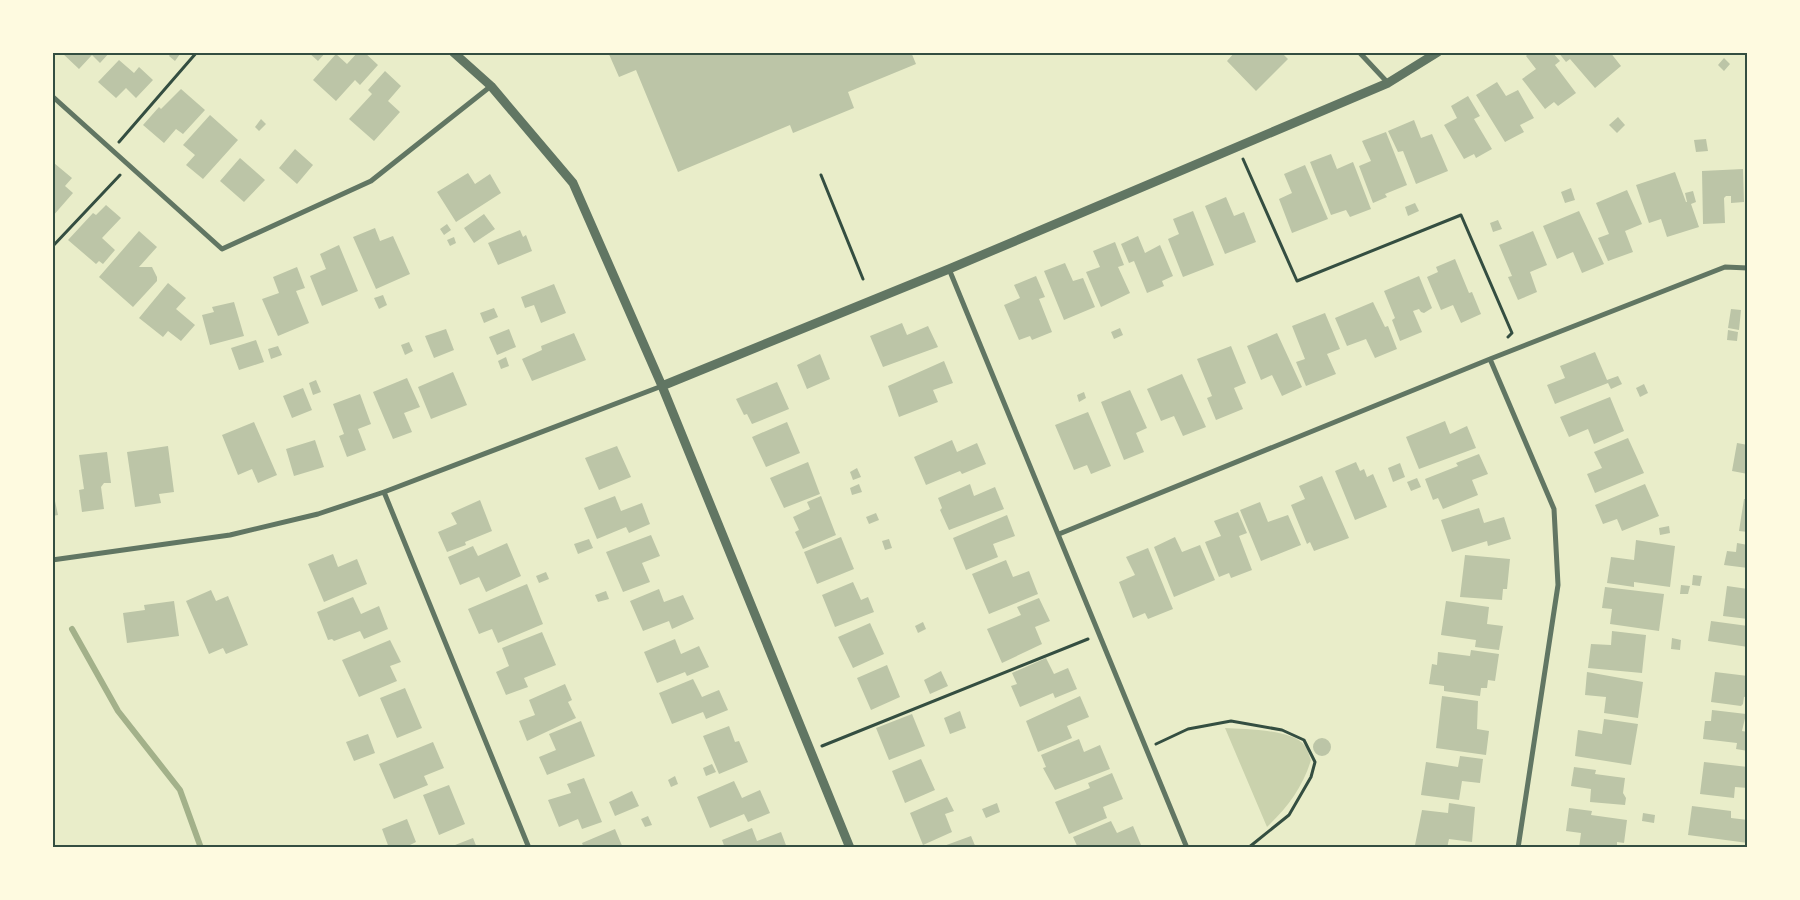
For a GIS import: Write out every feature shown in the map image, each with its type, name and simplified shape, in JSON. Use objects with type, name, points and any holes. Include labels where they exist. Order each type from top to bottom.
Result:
[{"type":"street","points":[[454,52],[490,86],[573,183],[662,386],[850,848]]},
{"type":"street","points":[[1359,52],[1388,83]]},
{"type":"street","points":[[52,560],[175,545],[230,535],[318,514],[384,492],[662,386],[949,269],[1388,83],[1438,52]]},
{"type":"street","points":[[52,96],[222,249],[371,181],[490,86]]},
{"type":"street","points":[[1059,534],[1490,359],[1725,267],[1748,268]]},
{"type":"street","points":[[949,269],[1187,848]]},
{"type":"street","points":[[1490,359],[1554,509],[1558,585],[1518,848]]},
{"type":"street","points":[[384,492],[530,848]]},
{"type":"path","points":[[112,150],[197,52]]},
{"type":"path","points":[[1237,146],[1297,281],[1461,215],[1512,333],[1490,359]]},
{"type":"path","points":[[52,247],[129,165]]},
{"type":"path","points":[[821,175],[863,279]]},
{"type":"path","points":[[811,751],[1100,634]]},
{"type":"path","points":[[1146,748],[1188,729],[1231,721],[1282,730],[1304,740],[1315,762],[1311,777],[1289,815],[1248,848]]},
{"type":"green space","points":[[1225,728],[1279,733],[1299,740],[1307,749],[1311,760],[1304,779],[1288,805],[1267,827]]},
{"type":"building","points":[[61,52],[110,52],[100,63],[92,55],[79,69]]},
{"type":"building","points":[[172,52],[180,54],[175,61],[169,56]]},
{"type":"building","points":[[308,52],[326,52],[318,61]]},
{"type":"building","points":[[358,52],[364,52],[378,65],[360,85],[355,80],[336,101],[313,80],[336,54],[347,64]]},
{"type":"building","points":[[608,52],[911,52],[916,64],[848,92],[854,108],[793,133],[790,125],[678,172],[636,70],[619,77]]},
{"type":"building","points":[[1235,52],[1281,52],[1288,59],[1256,91],[1227,61]]},
{"type":"building","points":[[1530,52],[1552,52],[1560,61],[1555,65],[1576,93],[1558,106],[1554,102],[1545,109],[1522,79],[1536,69],[1526,56]]},
{"type":"building","points":[[1558,52],[1610,52],[1621,66],[1595,88],[1570,59],[1566,62]]},
{"type":"building","points":[[1724,58],[1730,64],[1724,71],[1718,65]]},
{"type":"building","points":[[119,60],[134,73],[139,67],[153,80],[136,98],[126,88],[116,98],[98,82]]},
{"type":"building","points":[[385,71],[401,86],[388,101],[400,112],[374,141],[349,119],[372,94],[368,90]]},
{"type":"building","points":[[1497,82],[1506,96],[1518,90],[1534,118],[1520,125],[1524,132],[1505,142],[1476,95]]},
{"type":"building","points":[[181,89],[205,110],[183,134],[176,129],[164,143],[143,125],[159,107],[161,109]]},
{"type":"building","points":[[1468,96],[1480,116],[1474,119],[1492,149],[1476,158],[1474,154],[1464,159],[1444,125],[1457,118],[1451,106]]},
{"type":"building","points":[[210,115],[238,140],[203,179],[186,165],[195,155],[183,145]]},
{"type":"building","points":[[1618,117],[1625,125],[1617,133],[1609,125]]},
{"type":"building","points":[[261,119],[266,124],[259,131],[255,127]]},
{"type":"building","points":[[1414,120],[1421,138],[1432,134],[1448,171],[1416,184],[1403,151],[1398,152],[1388,131]]},
{"type":"building","points":[[1386,132],[1407,185],[1385,194],[1387,197],[1373,203],[1359,166],[1371,161],[1362,141]]},
{"type":"building","points":[[1706,139],[1708,151],[1696,152],[1694,140]]},
{"type":"building","points":[[295,149],[313,165],[297,184],[279,168]]},
{"type":"building","points":[[1331,154],[1337,169],[1353,162],[1371,209],[1350,217],[1346,210],[1331,215],[1310,162]]},
{"type":"building","points":[[240,158],[265,180],[244,202],[220,181]]},
{"type":"building","points":[[54,163],[72,178],[65,186],[73,193],[52,217]]},
{"type":"building","points":[[1305,165],[1328,219],[1292,233],[1279,199],[1292,193],[1284,174]]},
{"type":"building","points":[[1743,169],[1744,202],[1731,203],[1731,196],[1726,196],[1724,198],[1725,223],[1703,224],[1702,171]]},
{"type":"building","points":[[1675,172],[1686,202],[1685,193],[1693,191],[1696,202],[1691,204],[1699,227],[1667,237],[1661,219],[1649,223],[1636,185]]},
{"type":"building","points":[[468,173],[475,184],[490,174],[501,193],[456,222],[437,192]]},
{"type":"building","points":[[1571,188],[1575,200],[1565,203],[1561,192]]},
{"type":"building","points":[[1627,190],[1642,224],[1625,231],[1633,252],[1608,261],[1598,238],[1609,234],[1596,203]]},
{"type":"building","points":[[1226,197],[1234,216],[1244,212],[1256,242],[1225,254],[1205,206]]},
{"type":"building","points":[[1415,203],[1419,211],[1408,216],[1405,207]]},
{"type":"building","points":[[106,205],[121,218],[102,238],[115,250],[103,264],[99,261],[96,264],[68,240],[93,213],[96,215]]},
{"type":"building","points":[[1193,211],[1214,265],[1183,277],[1168,239],[1179,234],[1173,219]]},
{"type":"building","points":[[1579,211],[1604,264],[1582,273],[1573,252],[1557,259],[1543,226]]},
{"type":"building","points":[[484,214],[495,229],[474,243],[464,228]]},
{"type":"building","points":[[1498,220],[1502,229],[1493,232],[1490,223]]},
{"type":"building","points":[[447,224],[451,230],[444,235],[440,229]]},
{"type":"building","points":[[375,228],[380,241],[393,236],[410,274],[376,289],[353,237]]},
{"type":"building","points":[[520,230],[523,237],[526,235],[532,251],[498,265],[488,243]]},
{"type":"building","points":[[139,231],[157,247],[139,267],[152,267],[157,281],[133,307],[99,277]]},
{"type":"building","points":[[1533,231],[1547,265],[1530,272],[1537,292],[1518,300],[1508,277],[1512,276],[1499,245]]},
{"type":"building","points":[[1138,236],[1145,253],[1160,245],[1173,276],[1162,281],[1164,286],[1147,293],[1134,261],[1129,263],[1121,244]]},
{"type":"building","points":[[454,237],[456,243],[450,246],[447,240]]},
{"type":"building","points":[[1115,242],[1124,265],[1118,267],[1130,293],[1101,307],[1086,272],[1100,267],[1093,251]]},
{"type":"building","points":[[339,245],[358,291],[322,306],[310,276],[326,269],[320,254]]},
{"type":"building","points":[[1455,259],[1469,293],[1472,292],[1481,314],[1461,323],[1453,305],[1441,310],[1427,277],[1438,272],[1436,267]]},
{"type":"building","points":[[1065,263],[1073,281],[1083,278],[1095,307],[1064,320],[1044,271]]},
{"type":"building","points":[[297,267],[305,288],[296,291],[309,323],[278,336],[262,299],[279,293],[273,277]]},
{"type":"building","points":[[1036,276],[1045,297],[1039,299],[1052,332],[1032,340],[1030,336],[1019,340],[1004,305],[1020,298],[1014,285]]},
{"type":"building","points":[[1419,276],[1432,308],[1424,313],[1419,309],[1413,311],[1422,332],[1400,341],[1392,320],[1395,318],[1384,291]]},
{"type":"building","points":[[168,283],[186,298],[176,309],[195,325],[181,341],[168,331],[163,337],[139,318]]},
{"type":"building","points":[[554,284],[566,313],[541,323],[534,305],[525,308],[521,297]]},
{"type":"building","points":[[383,295],[387,305],[379,309],[374,298]]},
{"type":"building","points":[[234,302],[244,336],[210,345],[202,315],[214,312],[212,307]]},
{"type":"building","points":[[1373,302],[1385,327],[1388,326],[1397,349],[1375,358],[1366,339],[1347,346],[1335,318]]},
{"type":"building","points":[[494,308],[498,317],[484,323],[480,313]]},
{"type":"building","points":[[1731,309],[1741,310],[1739,330],[1728,328]]},
{"type":"building","points":[[1325,313],[1340,349],[1327,354],[1336,374],[1306,386],[1296,362],[1305,359],[1292,326]]},
{"type":"building","points":[[902,323],[907,335],[928,326],[938,347],[883,367],[870,336]]},
{"type":"building","points":[[1120,328],[1123,335],[1114,339],[1111,332]]},
{"type":"building","points":[[446,329],[454,350],[434,358],[425,336]]},
{"type":"building","points":[[509,329],[516,347],[497,355],[489,337]]},
{"type":"building","points":[[1728,330],[1738,332],[1737,341],[1727,340]]},
{"type":"building","points":[[574,333],[586,360],[532,381],[522,359],[542,350],[541,346]]},
{"type":"building","points":[[1277,333],[1302,387],[1282,396],[1272,375],[1261,380],[1247,346]]},
{"type":"building","points":[[256,340],[264,362],[239,370],[231,348]]},
{"type":"building","points":[[409,342],[413,351],[405,355],[401,345]]},
{"type":"building","points":[[278,346],[282,355],[271,359],[268,349]]},
{"type":"building","points":[[1231,346],[1246,383],[1234,388],[1243,409],[1216,420],[1207,398],[1212,396],[1197,359]]},
{"type":"building","points":[[1595,352],[1607,380],[1618,376],[1622,384],[1611,389],[1608,383],[1555,404],[1547,385],[1565,378],[1560,366]]},
{"type":"building","points":[[820,354],[830,379],[807,389],[797,365]]},
{"type":"building","points":[[506,357],[509,366],[501,369],[498,361]]},
{"type":"building","points":[[944,361],[953,383],[933,390],[938,402],[899,417],[888,386]]},
{"type":"building","points":[[453,372],[467,405],[431,419],[418,387]]},
{"type":"building","points":[[1182,374],[1206,427],[1183,436],[1174,416],[1161,421],[1147,389]]},
{"type":"building","points":[[407,378],[420,407],[404,413],[412,432],[393,439],[373,392]]},
{"type":"building","points":[[316,380],[321,392],[313,395],[309,383]]},
{"type":"building","points":[[777,382],[789,409],[752,424],[747,414],[744,415],[736,399]]},
{"type":"building","points":[[1644,384],[1648,393],[1640,397],[1636,388]]},
{"type":"building","points":[[303,388],[312,410],[292,418],[283,396]]},
{"type":"building","points":[[1130,390],[1147,428],[1136,433],[1144,452],[1124,460],[1101,402]]},
{"type":"building","points":[[1084,392],[1086,398],[1079,402],[1077,395]]},
{"type":"building","points":[[360,394],[371,424],[358,429],[366,450],[347,457],[339,436],[344,434],[333,404]]},
{"type":"building","points":[[1610,397],[1624,431],[1594,444],[1588,429],[1569,437],[1560,417]]},
{"type":"building","points":[[1088,412],[1111,466],[1091,474],[1087,465],[1074,470],[1055,425]]},
{"type":"building","points":[[1445,421],[1450,434],[1467,426],[1476,448],[1419,469],[1406,437]]},
{"type":"building","points":[[254,422],[277,475],[258,483],[252,469],[238,475],[222,435]]},
{"type":"building","points":[[787,422],[800,453],[766,467],[752,437]]},
{"type":"building","points":[[1628,438],[1644,473],[1595,493],[1587,474],[1602,468],[1594,452]]},
{"type":"building","points":[[315,440],[324,467],[294,476],[286,449]]},
{"type":"building","points":[[952,440],[957,452],[977,443],[986,464],[962,474],[960,471],[926,485],[914,457]]},
{"type":"building","points":[[1737,443],[1748,445],[1748,474],[1732,471]]},
{"type":"building","points":[[168,446],[174,492],[159,494],[161,503],[135,507],[127,452]]},
{"type":"building","points":[[617,446],[631,477],[599,490],[585,458]]},
{"type":"building","points":[[107,452],[111,483],[104,483],[101,487],[104,509],[82,512],[79,490],[84,489],[79,455]]},
{"type":"building","points":[[1479,454],[1488,474],[1472,480],[1478,495],[1443,509],[1438,498],[1433,500],[1425,479],[1458,466],[1456,463]]},
{"type":"building","points":[[808,462],[820,494],[784,508],[770,478]]},
{"type":"building","points":[[1356,462],[1360,471],[1364,469],[1367,477],[1373,474],[1387,507],[1355,520],[1335,471]]},
{"type":"building","points":[[1400,463],[1405,477],[1393,482],[1388,468]]},
{"type":"building","points":[[857,468],[861,477],[853,480],[850,472]]},
{"type":"building","points":[[1322,476],[1349,538],[1314,551],[1310,542],[1307,544],[1291,505],[1305,499],[1299,486]]},
{"type":"building","points":[[1417,478],[1421,487],[1411,491],[1407,482]]},
{"type":"building","points":[[859,484],[862,492],[852,495],[850,488]]},
{"type":"building","points":[[970,484],[974,496],[995,487],[1004,509],[949,530],[940,510],[942,508],[938,498]]},
{"type":"building","points":[[1645,484],[1659,516],[1622,531],[1617,519],[1603,524],[1595,505]]},
{"type":"building","points":[[52,487],[58,515],[52,516]]},
{"type":"building","points":[[615,496],[621,511],[642,503],[650,524],[629,533],[626,527],[597,539],[584,508]]},
{"type":"building","points":[[821,496],[836,535],[803,549],[795,532],[799,530],[793,517],[810,509],[807,502]]},
{"type":"building","points":[[1744,499],[1748,499],[1748,532],[1739,531]]},
{"type":"building","points":[[480,500],[492,531],[465,542],[466,545],[447,552],[438,532],[457,524],[451,513]]},
{"type":"building","points":[[1260,502],[1268,522],[1288,515],[1301,545],[1261,561],[1240,510]]},
{"type":"building","points":[[1479,508],[1484,523],[1504,517],[1511,539],[1488,546],[1487,541],[1452,552],[1441,520]]},
{"type":"building","points":[[1238,512],[1247,533],[1239,536],[1252,570],[1231,578],[1229,573],[1219,577],[1205,542],[1221,536],[1214,521]]},
{"type":"building","points":[[876,513],[879,520],[869,524],[866,517]]},
{"type":"building","points":[[1007,515],[1015,536],[993,544],[998,557],[966,570],[953,538]]},
{"type":"building","points":[[1669,526],[1670,533],[1660,535],[1659,528]]},
{"type":"building","points":[[651,535],[660,556],[642,563],[650,582],[623,592],[606,552]]},
{"type":"building","points":[[841,537],[854,569],[817,584],[804,552]]},
{"type":"building","points":[[1175,537],[1182,552],[1200,545],[1215,580],[1174,597],[1154,547]]},
{"type":"building","points":[[589,539],[593,548],[578,554],[574,544]]},
{"type":"building","points":[[889,539],[892,548],[885,550],[882,541]]},
{"type":"building","points":[[1636,540],[1675,546],[1670,587],[1634,582],[1634,587],[1607,583],[1611,557],[1634,560]]},
{"type":"building","points":[[507,543],[521,576],[486,592],[479,577],[460,585],[448,557],[473,546],[478,556]]},
{"type":"building","points":[[1737,543],[1748,545],[1748,568],[1724,565],[1727,551],[1736,552]]},
{"type":"building","points":[[1148,548],[1173,609],[1148,619],[1145,613],[1133,618],[1119,582],[1135,575],[1126,557]]},
{"type":"building","points":[[333,554],[338,567],[357,559],[367,584],[324,602],[308,564]]},
{"type":"building","points":[[1465,555],[1510,559],[1507,589],[1503,589],[1502,600],[1460,597]]},
{"type":"building","points":[[1006,560],[1013,577],[1029,571],[1038,594],[989,614],[972,574]]},
{"type":"building","points":[[546,572],[549,579],[539,583],[536,576]]},
{"type":"building","points":[[1693,575],[1702,576],[1700,586],[1692,585]]},
{"type":"building","points":[[853,582],[861,600],[868,597],[874,612],[835,627],[822,595]]},
{"type":"building","points":[[527,584],[543,624],[498,643],[492,629],[479,634],[468,609]]},
{"type":"building","points":[[1681,585],[1690,586],[1688,594],[1680,594]]},
{"type":"building","points":[[1727,586],[1748,589],[1748,619],[1723,616]]},
{"type":"building","points":[[1605,587],[1664,594],[1659,631],[1610,624],[1612,609],[1602,608]]},
{"type":"building","points":[[659,589],[664,602],[683,595],[694,619],[672,629],[669,621],[643,631],[630,601]]},
{"type":"building","points":[[211,590],[216,601],[228,596],[248,645],[226,654],[223,648],[209,654],[186,601]]},
{"type":"building","points":[[606,591],[609,599],[598,602],[595,595]]},
{"type":"building","points":[[353,597],[361,614],[379,606],[388,629],[364,639],[360,631],[334,641],[332,639],[328,640],[317,612]]},
{"type":"building","points":[[1039,598],[1050,621],[1035,627],[1042,644],[1002,663],[987,629],[1021,615],[1017,607]]},
{"type":"building","points":[[174,601],[179,636],[127,643],[123,613],[145,610],[144,605]]},
{"type":"building","points":[[1446,601],[1489,607],[1487,624],[1503,626],[1499,650],[1475,647],[1476,640],[1441,635]]},
{"type":"building","points":[[1711,621],[1748,626],[1748,647],[1708,641]]},
{"type":"building","points":[[923,622],[926,629],[918,633],[915,626]]},
{"type":"building","points":[[870,623],[884,654],[853,668],[838,637]]},
{"type":"building","points":[[1612,631],[1646,635],[1642,673],[1588,668],[1591,644],[1611,645]]},
{"type":"building","points":[[542,632],[556,665],[524,678],[528,687],[506,695],[496,672],[509,666],[502,648]]},
{"type":"building","points":[[1672,638],[1681,640],[1680,650],[1671,649]]},
{"type":"building","points":[[675,639],[681,654],[699,646],[709,667],[687,676],[685,672],[657,683],[644,652]]},
{"type":"building","points":[[390,640],[401,662],[390,666],[397,681],[359,697],[342,660]]},
{"type":"building","points":[[1471,650],[1499,654],[1495,681],[1488,680],[1487,688],[1481,688],[1480,696],[1444,691],[1444,686],[1429,684],[1432,664],[1437,665],[1438,652],[1470,656]]},
{"type":"building","points":[[1046,658],[1054,674],[1068,668],[1077,689],[1055,698],[1053,693],[1020,707],[1011,686],[1017,684],[1012,673]]},
{"type":"building","points":[[887,665],[900,697],[871,710],[857,678]]},
{"type":"building","points":[[941,671],[948,686],[930,694],[924,680]]},
{"type":"building","points":[[1587,672],[1643,682],[1638,718],[1604,713],[1606,697],[1585,695]]},
{"type":"building","points":[[1715,672],[1748,676],[1748,696],[1744,697],[1741,706],[1711,702]]},
{"type":"building","points":[[693,679],[702,697],[719,690],[728,710],[706,719],[703,712],[672,724],[659,693]]},
{"type":"building","points":[[565,684],[572,700],[568,702],[576,718],[527,741],[519,721],[535,715],[529,700]]},
{"type":"building","points":[[405,688],[422,728],[397,738],[380,698]]},
{"type":"building","points":[[1080,696],[1089,717],[1067,726],[1072,738],[1038,752],[1026,721]]},
{"type":"building","points":[[1442,696],[1478,701],[1477,729],[1489,731],[1486,755],[1436,748]]},
{"type":"building","points":[[1712,710],[1746,714],[1742,731],[1748,732],[1748,751],[1736,749],[1737,743],[1703,739],[1705,721],[1711,721]]},
{"type":"building","points":[[960,711],[966,728],[950,734],[944,718]]},
{"type":"building","points":[[912,714],[925,746],[889,760],[876,728]]},
{"type":"building","points":[[1604,719],[1638,724],[1631,765],[1575,756],[1578,730],[1602,734]]},
{"type":"building","points":[[581,721],[595,756],[547,775],[539,757],[556,750],[549,734]]},
{"type":"building","points":[[729,726],[735,742],[739,741],[748,762],[719,774],[703,736]]},
{"type":"building","points":[[368,734],[375,753],[354,761],[346,742]]},
{"type":"building","points":[[1322,738],[1328,741],[1331,747],[1328,753],[1322,756],[1316,753],[1313,747],[1316,741]]},
{"type":"building","points":[[1079,739],[1084,752],[1100,745],[1110,769],[1055,790],[1043,768],[1046,767],[1041,755]]},
{"type":"building","points":[[433,742],[444,768],[424,776],[428,785],[394,799],[379,764]]},
{"type":"building","points":[[1460,756],[1483,759],[1480,783],[1462,781],[1459,800],[1421,795],[1426,762],[1458,767]]},
{"type":"building","points":[[921,759],[935,790],[905,803],[892,771]]},
{"type":"building","points":[[1704,762],[1748,767],[1748,788],[1735,787],[1734,798],[1700,794]]},
{"type":"building","points":[[712,764],[716,772],[706,776],[703,768]]},
{"type":"building","points":[[1574,767],[1596,770],[1595,774],[1625,778],[1623,793],[1626,798],[1625,805],[1590,802],[1591,789],[1571,786]]},
{"type":"building","points":[[1112,773],[1123,799],[1103,807],[1107,818],[1069,834],[1055,802],[1090,788],[1088,783]]},
{"type":"building","points":[[675,776],[678,784],[671,787],[668,780]]},
{"type":"building","points":[[584,778],[602,822],[582,829],[578,819],[559,827],[548,800],[571,793],[567,784]]},
{"type":"building","points":[[734,781],[742,798],[760,790],[770,813],[748,822],[744,814],[710,828],[697,797]]},
{"type":"building","points":[[449,785],[465,824],[439,835],[423,795]]},
{"type":"building","points":[[632,791],[639,806],[615,816],[609,802]]},
{"type":"building","points":[[947,797],[954,811],[945,814],[952,832],[923,845],[910,813]]},
{"type":"building","points":[[997,803],[1000,812],[986,818],[982,809]]},
{"type":"building","points":[[1449,803],[1475,807],[1472,842],[1449,839],[1447,848],[1415,845],[1422,810],[1448,813]]},
{"type":"building","points":[[1692,806],[1731,811],[1731,818],[1748,820],[1748,843],[1688,835]]},
{"type":"building","points":[[1569,808],[1592,811],[1591,815],[1627,820],[1624,843],[1617,842],[1617,848],[1579,848],[1581,833],[1566,831]]},
{"type":"building","points":[[1643,813],[1655,815],[1654,823],[1642,821]]},
{"type":"building","points":[[648,816],[652,825],[645,827],[641,819]]},
{"type":"building","points":[[407,819],[416,842],[404,848],[389,848],[382,829]]},
{"type":"building","points":[[1111,821],[1117,833],[1133,826],[1141,845],[1134,848],[1078,848],[1073,837]]},
{"type":"building","points":[[752,828],[757,841],[781,832],[787,848],[725,848],[722,840]]},
{"type":"building","points":[[615,829],[623,848],[584,848],[582,843]]},
{"type":"building","points":[[971,836],[976,848],[941,848],[941,847]]},
{"type":"building","points":[[473,838],[477,848],[450,848],[450,847]]},
{"type":"waterway","points":[[72,629],[118,711],[180,790],[201,848]]}]
